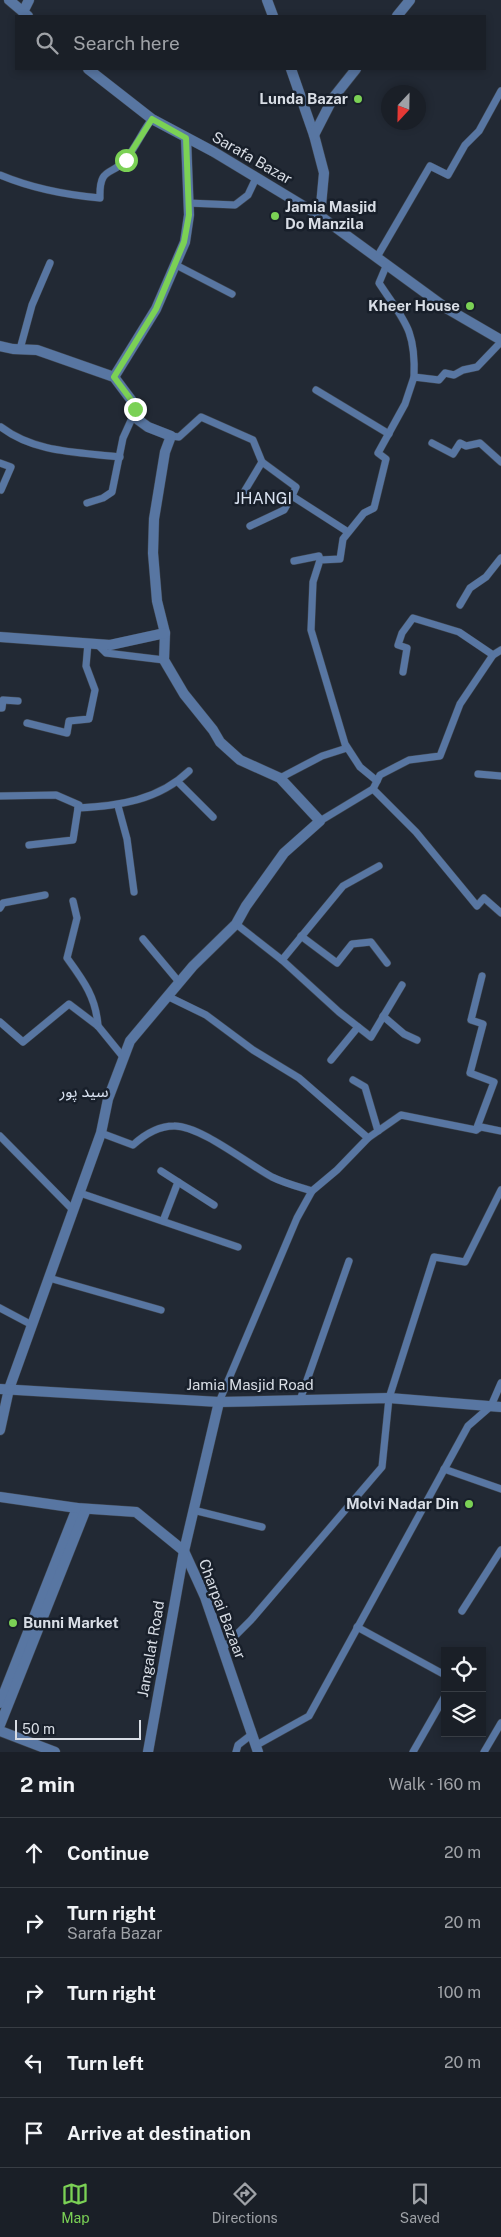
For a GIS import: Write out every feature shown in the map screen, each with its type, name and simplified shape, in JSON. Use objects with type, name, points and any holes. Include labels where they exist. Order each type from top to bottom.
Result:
[{"type":"street","points":[[9,0],[26,14],[29,0]]},
{"type":"street","points":[[267,0],[273,15]]},
{"type":"street","points":[[398,15],[410,0]]},
{"type":"street","name":"Sarafa Bazar","points":[[89,70],[152,119],[320,216],[446,308],[501,341]]},
{"type":"street","points":[[292,70],[324,172],[320,216]]},
{"type":"street","points":[[314,135],[333,98],[355,70]]},
{"type":"street","points":[[114,377],[156,309],[184,242],[189,215],[186,138]]},
{"type":"street","points":[[0,346],[37,350],[114,377],[135,405],[133,416],[148,427],[170,436],[165,452],[154,519],[153,553],[157,601],[165,633],[164,660],[184,694],[213,730],[220,742],[240,760],[280,778],[320,821],[284,853],[246,906],[236,924],[193,966],[130,1041],[108,1099],[101,1133],[32,1325],[4,1389],[0,1430]]},
{"type":"street","points":[[0,637],[110,645],[165,633]]},
{"type":"street","name":"Jamia Masjid Road","points":[[4,1389],[218,1402],[389,1398],[496,1406]]},
{"type":"street","name":"Jangalat Road","points":[[148,1752],[184,1551],[218,1402]]},
{"type":"street","name":"Charpai Bazaar","points":[[0,1497],[81,1508],[136,1512],[184,1551],[205,1597],[256,1749]]},
{"type":"street","points":[[0,1703],[81,1508]]},
{"type":"street","points":[[0,1724],[81,1508]]},
{"type":"street","points":[[0,1731],[55,1752]]},
{"type":"lane","points":[[377,257],[430,166],[448,175],[465,146],[479,132],[501,91]]},
{"type":"lane","points":[[0,176],[15,182],[69,194],[100,198],[100,183],[108,171],[126,160],[152,119]]},
{"type":"lane","points":[[188,203],[235,205],[248,195],[256,178]]},
{"type":"lane","points":[[20,349],[32,305],[50,263]]},
{"type":"lane","points":[[320,560],[340,559],[343,539],[364,513],[374,508],[386,459],[378,453],[405,404],[414,377],[415,351],[406,322],[379,283],[387,264]]},
{"type":"lane","points":[[176,265],[232,294]]},
{"type":"lane","points":[[414,377],[439,380],[445,374],[454,375],[463,370],[477,368],[501,341]]},
{"type":"lane","points":[[316,390],[389,434]]},
{"type":"lane","points":[[87,503],[103,498],[112,492],[123,438],[133,416]]},
{"type":"lane","points":[[170,436],[179,437],[201,417],[253,440],[262,462],[296,487],[284,510],[250,526]]},
{"type":"lane","points":[[1,427],[14,437],[34,445],[55,450],[120,457]]},
{"type":"lane","points":[[432,443],[452,454],[460,443],[466,446],[480,443],[501,462]]},
{"type":"lane","points":[[244,492],[262,462]]},
{"type":"lane","points":[[0,463],[11,467],[1,490]]},
{"type":"lane","points":[[292,496],[348,532]]},
{"type":"lane","points":[[294,561],[319,556],[320,560]]},
{"type":"lane","points":[[460,605],[470,588],[486,577],[501,558]]},
{"type":"lane","points":[[320,560],[314,582],[311,630],[347,748],[360,767],[377,781]]},
{"type":"lane","points":[[403,672],[407,648],[398,645],[402,633],[413,618],[459,632],[493,655]]},
{"type":"lane","points":[[28,723],[67,733],[69,721],[89,719],[95,690],[86,666],[93,643],[106,653],[164,660]]},
{"type":"lane","points":[[320,821],[373,789],[380,774],[409,760],[440,756],[460,704],[493,655],[501,650]]},
{"type":"lane","points":[[0,708],[2,708],[3,700],[18,700]]},
{"type":"lane","points":[[280,778],[322,756],[347,748]]},
{"type":"lane","points":[[78,808],[118,806],[155,794],[178,782],[189,771]]},
{"type":"lane","points":[[478,774],[501,776]]},
{"type":"lane","points":[[178,782],[213,817]]},
{"type":"lane","points":[[373,789],[416,832],[477,906],[484,898],[501,913]]},
{"type":"lane","points":[[0,796],[56,795],[79,805],[73,840],[29,845]]},
{"type":"lane","points":[[118,806],[127,838],[134,892]]},
{"type":"lane","points":[[282,960],[343,886],[379,866]]},
{"type":"lane","points":[[0,908],[3,903],[45,895]]},
{"type":"lane","points":[[73,901],[77,918],[67,958],[84,981],[97,1008],[98,1026]]},
{"type":"lane","points":[[236,924],[282,960],[371,1037],[402,985]]},
{"type":"lane","points":[[301,936],[336,963],[352,944],[371,942],[387,963]]},
{"type":"lane","points":[[143,940],[179,982]]},
{"type":"lane","points":[[476,1130],[494,1082],[470,1073],[483,1024],[470,1020],[482,976]]},
{"type":"lane","points":[[167,996],[206,1015],[253,1050],[299,1078],[368,1138]]},
{"type":"lane","points":[[0,1022],[23,1042],[69,1004],[98,1026],[124,1058]]},
{"type":"lane","points":[[383,1016],[404,1034],[417,1040]]},
{"type":"lane","points":[[331,1060],[358,1027]]},
{"type":"lane","points":[[353,1080],[365,1088],[378,1131]]},
{"type":"lane","points":[[218,1402],[297,1218],[312,1191],[338,1170],[368,1138],[401,1115],[476,1130],[481,1126],[501,1131]]},
{"type":"lane","points":[[101,1133],[133,1145],[143,1136],[160,1128],[175,1126],[200,1133],[274,1178],[312,1191]]},
{"type":"lane","points":[[0,1136],[73,1210]]},
{"type":"lane","points":[[161,1171],[214,1205]]},
{"type":"lane","points":[[163,1221],[178,1182]]},
{"type":"lane","points":[[222,1649],[251,1620],[382,1467],[389,1398],[434,1257],[465,1262],[501,1190]]},
{"type":"lane","points":[[80,1192],[238,1246]]},
{"type":"lane","points":[[300,1400],[349,1261]]},
{"type":"lane","points":[[49,1278],[161,1310]]},
{"type":"lane","points":[[0,1308],[32,1325]]},
{"type":"lane","points":[[256,1749],[309,1716],[468,1426],[496,1406],[501,1383]]},
{"type":"lane","points":[[444,1469],[501,1489]]},
{"type":"lane","points":[[193,1510],[262,1527]]},
{"type":"lane","points":[[462,1610],[501,1550]]},
{"type":"lane","points":[[358,1627],[441,1673]]},
{"type":"lane","points":[[413,1752],[422,1732],[441,1702]]},
{"type":"lane","points":[[484,1752],[501,1723]]},
{"type":"lane","points":[[236,1752],[238,1745],[252,1735]]},
{"type":"place","name":"Lunda Bazar","points":[[358,99]]},
{"type":"place","name":"Jamia Masjid Do Manzila","points":[[275,216]]},
{"type":"place","name":"Kheer House","points":[[470,306]]},
{"type":"place","name":"Molvi Nadar Din","points":[[469,1504]]},
{"type":"place","name":"Bunni Market","points":[[13,1623]]},
{"type":"district","name":"JHANGI","points":[[263,498]]},
{"type":"district","name":"سید پور","points":[[84,1091]]},
{"type":"route","points":[[126,160],[152,119],[186,138],[186,180],[189,215],[184,242],[156,309],[114,377],[135,405],[135,409]]}]
